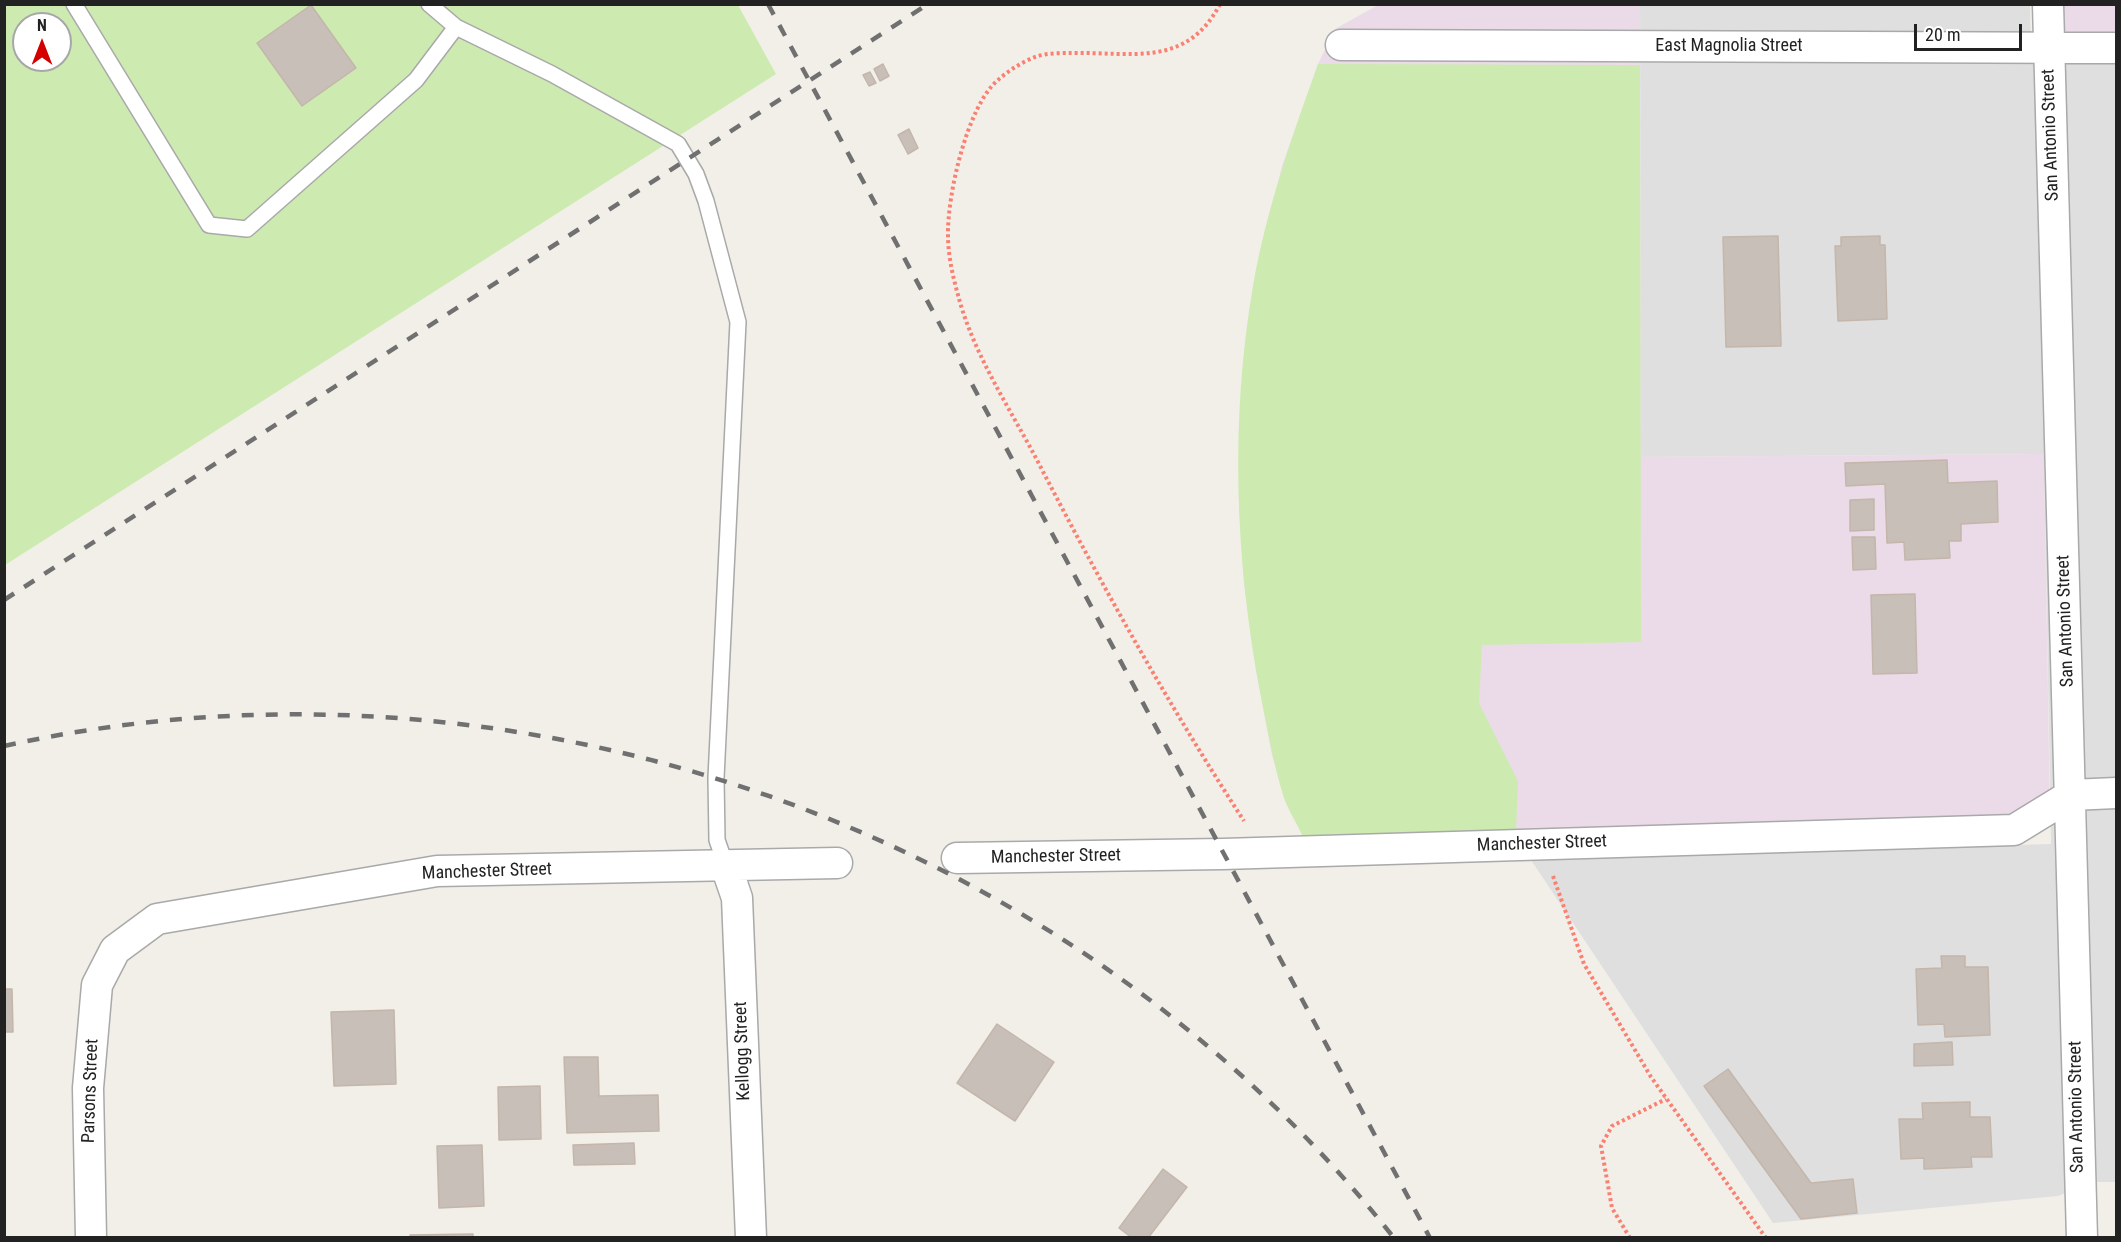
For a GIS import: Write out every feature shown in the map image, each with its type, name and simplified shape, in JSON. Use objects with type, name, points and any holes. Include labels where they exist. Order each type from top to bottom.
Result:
[{"type":"street","name":"San Antonio Street","points":[[2048,4],[2082,1238]]},
{"type":"street","name":"East Magnolia Street","points":[[1341,45],[2116,48]]},
{"type":"street","name":"Manchester Street","points":[[957,858],[1265,852],[2014,830],[2071,795],[2116,793]]},
{"type":"street","name":"Manchester Street","points":[[115,950],[157,919],[437,871],[837,863]]},
{"type":"street","name":"Kellogg Street","points":[[726,866],[737,898],[751,1238]]},
{"type":"street","name":"Parsons Street","points":[[91,1238],[90,1065],[97,985],[115,950]]},
{"type":"lane","points":[[74,4],[209,225],[247,229],[416,80],[456,27]]},
{"type":"lane","points":[[429,4],[456,27],[552,74],[678,144],[696,174],[706,201],[738,322],[716,778],[717,840],[726,866]]},
{"type":"path","points":[[1220,4],[1211,21],[1200,32],[1186,43],[1168,50],[1146,54],[1064,53],[1036,56],[997,80],[985,92],[965,141],[951,207],[948,237],[957,294],[982,357],[1109,598],[1194,744],[1265,852]]},
{"type":"path","points":[[1542,844],[1584,964],[1666,1099],[1766,1238]]},
{"type":"path","points":[[1630,1238],[1612,1208],[1601,1146],[1612,1126],[1666,1099]]},
{"type":"shaded area","points":[[1378,5],[1640,5],[1641,457],[2044,454],[2050,819],[1516,833],[1285,800],[1272,755],[1256,670],[1244,584],[1239,501],[1240,412],[1253,285],[1282,166],[1318,64],[1335,29]]},
{"type":"shaded area","points":[[1640,5],[2030,5],[2031,64],[2116,63],[2116,1182],[2093,1182],[2058,1196],[1773,1223],[1531,860],[2051,844],[2044,454],[1641,457]]},
{"type":"shaded area","points":[[2064,5],[2116,5],[2116,33],[2065,35]]},
{"type":"green space","points":[[5,5],[738,5],[776,74],[5,565]]},
{"type":"green space","points":[[1318,64],[1640,65],[1641,642],[1482,645],[1479,703],[1518,781],[1516,833],[1304,839],[1284,798],[1270,745],[1245,591],[1238,489],[1241,387],[1258,258],[1289,146]]},
{"type":"building","points":[[311,5],[356,68],[302,106],[257,43]]},
{"type":"building","points":[[883,64],[889,76],[880,81],[874,69]]},
{"type":"building","points":[[870,72],[876,83],[869,86],[863,75]]},
{"type":"building","points":[[909,129],[918,148],[908,154],[898,135]]},
{"type":"building","points":[[1778,236],[1781,346],[1726,347],[1723,237]]},
{"type":"building","points":[[1880,236],[1880,245],[1885,245],[1887,319],[1838,321],[1835,246],[1841,246],[1841,237]]},
{"type":"building","points":[[1947,460],[1948,483],[1997,481],[1998,522],[1961,524],[1961,541],[1949,541],[1950,558],[1905,560],[1904,542],[1887,543],[1885,484],[1846,486],[1845,463]]},
{"type":"building","points":[[1874,499],[1874,530],[1850,531],[1850,500]]},
{"type":"building","points":[[1852,537],[1875,537],[1876,569],[1853,570]]},
{"type":"building","points":[[1915,594],[1917,673],[1873,674],[1871,595]]},
{"type":"building","points":[[1941,956],[1965,956],[1965,967],[1988,967],[1990,1035],[1945,1037],[1944,1024],[1918,1025],[1916,969],[1942,968]]},
{"type":"building","points":[[4,989],[12,989],[13,1032],[4,1032]]},
{"type":"building","points":[[394,1010],[396,1084],[334,1086],[331,1012]]},
{"type":"building","points":[[997,1024],[1054,1062],[1015,1121],[957,1083]]},
{"type":"building","points":[[1952,1042],[1953,1065],[1914,1066],[1914,1044]]},
{"type":"building","points":[[564,1057],[598,1057],[599,1096],[658,1095],[659,1131],[567,1133]]},
{"type":"building","points":[[1728,1069],[1811,1183],[1853,1179],[1857,1213],[1801,1219],[1704,1086]]},
{"type":"building","points":[[540,1086],[541,1139],[499,1140],[498,1087]]},
{"type":"building","points":[[1970,1102],[1970,1117],[1990,1117],[1992,1157],[1971,1157],[1972,1167],[1924,1169],[1924,1158],[1901,1159],[1899,1119],[1923,1119],[1922,1103]]},
{"type":"building","points":[[634,1143],[635,1164],[574,1165],[573,1145]]},
{"type":"building","points":[[482,1145],[484,1206],[439,1208],[437,1146]]},
{"type":"building","points":[[1163,1169],[1187,1187],[1148,1238],[1132,1238],[1119,1228]]},
{"type":"building","points":[[473,1234],[473,1238],[410,1238],[410,1235]]},
{"type":"railway","points":[[768,4],[1430,1238]]},
{"type":"railway","points":[[4,600],[928,4]]},
{"type":"railway","points":[[4,746],[197,718],[390,718],[582,744],[768,796],[946,872],[1112,972],[1262,1095],[1394,1238]]}]
